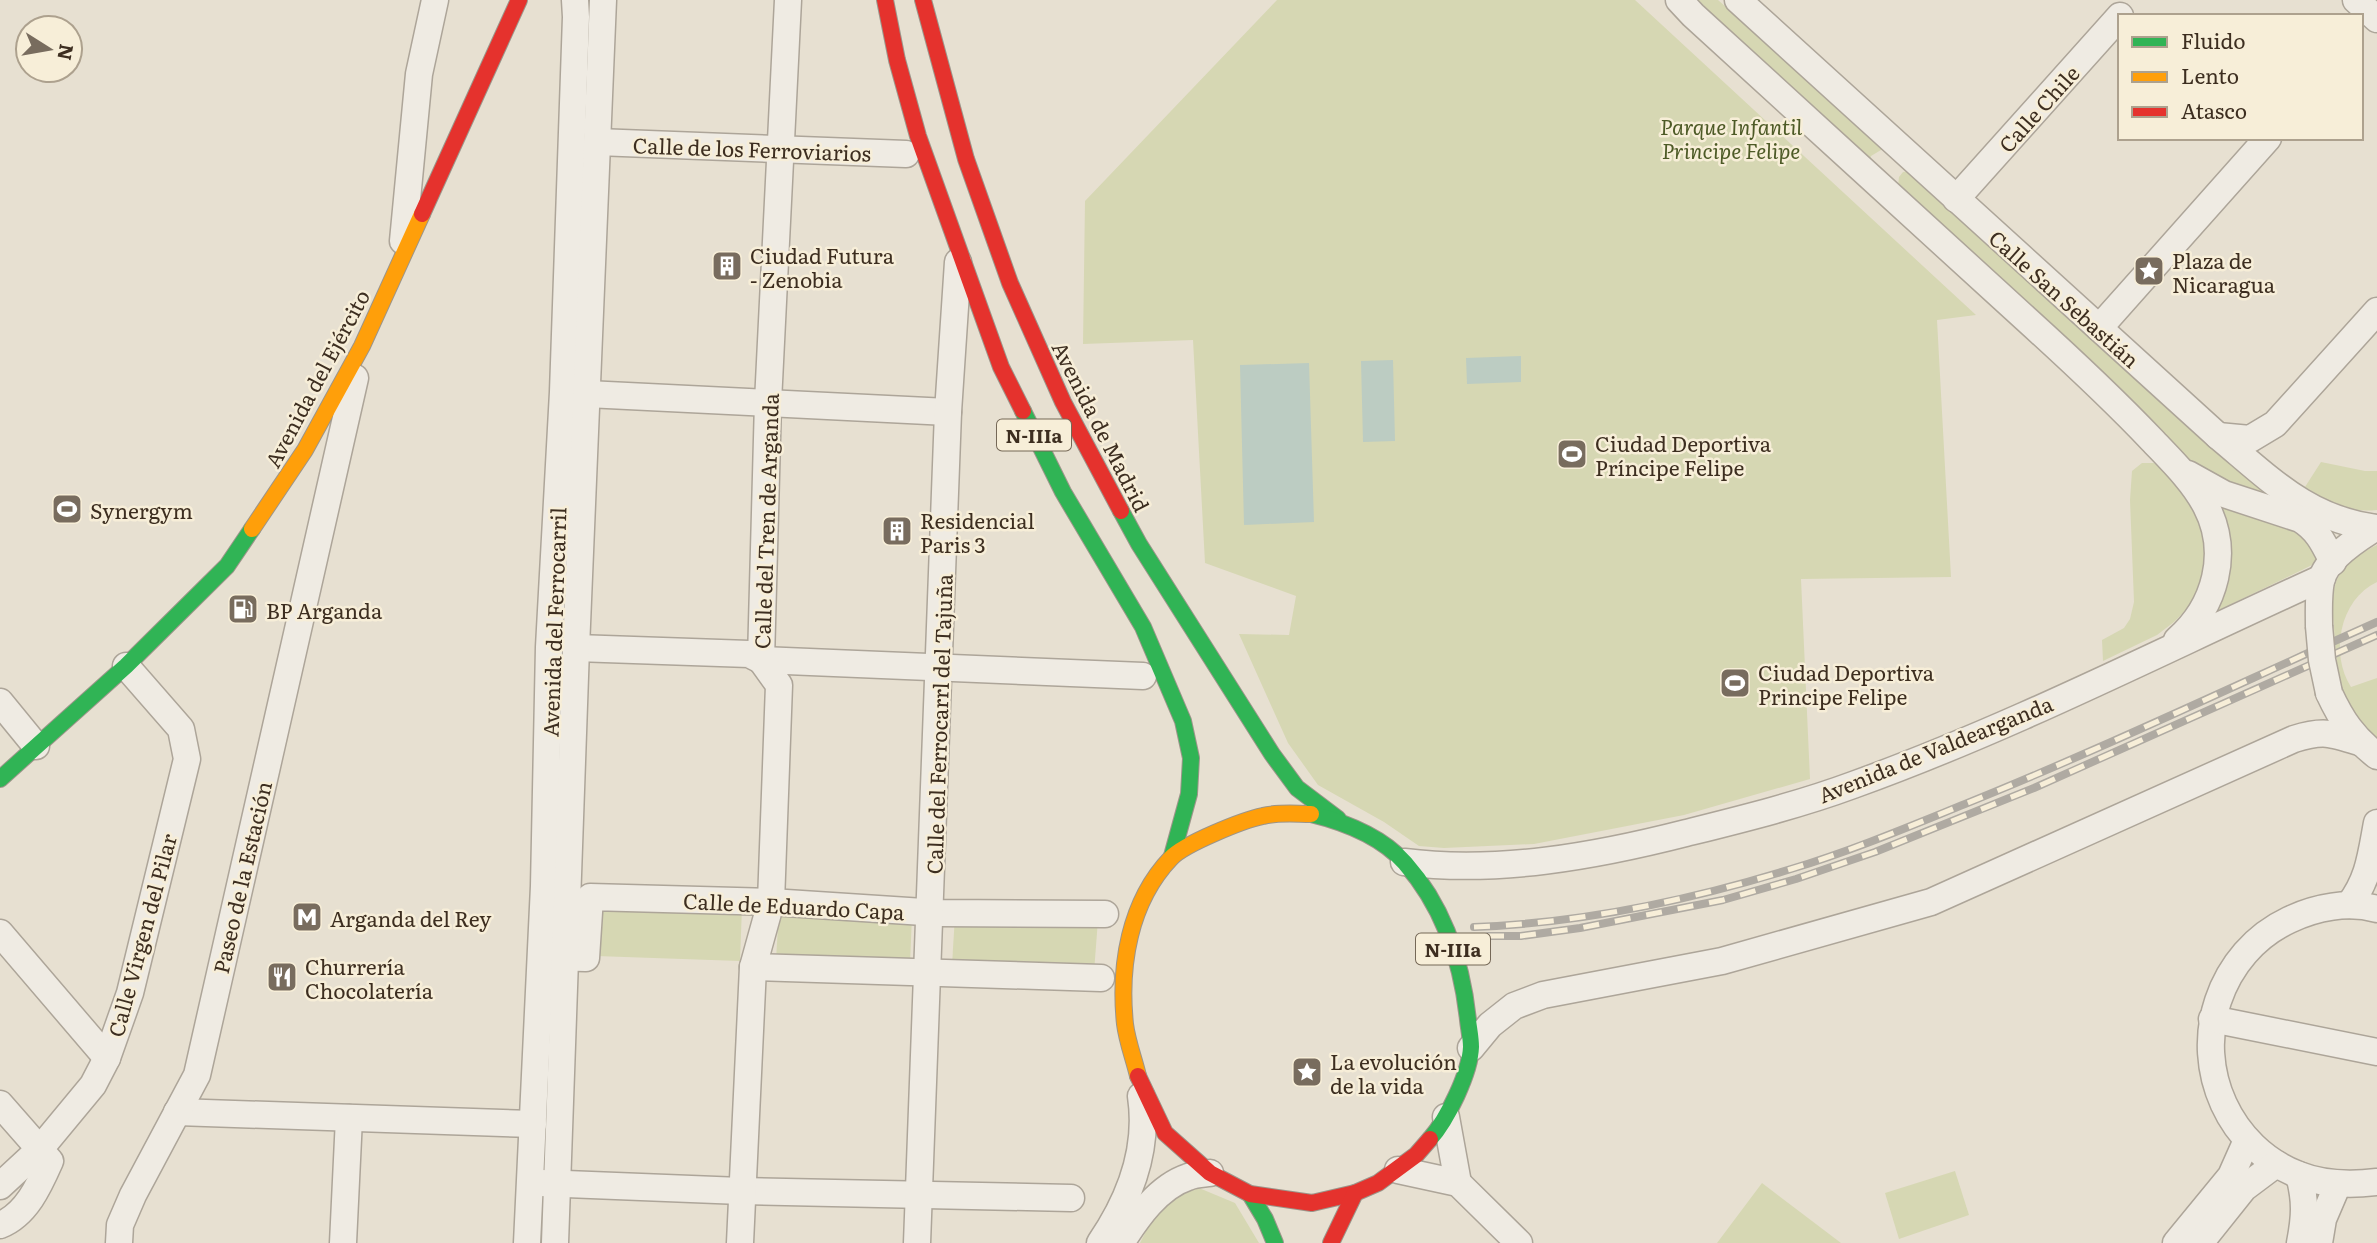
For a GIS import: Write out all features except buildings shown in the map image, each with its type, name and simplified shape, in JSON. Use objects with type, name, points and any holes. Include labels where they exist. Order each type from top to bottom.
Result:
[{"type":"main road","name":"Avenida del Ejército","points":[[0,779],[125,666],[227,566],[305,450],[362,346],[519,0]]},
{"type":"main road","name":"Avenida del Ejército","points":[[505,34],[520,8],[528,0]]},
{"type":"main road","name":"N-IIIa","points":[[885,0],[897,60],[915,123],[1001,367],[1063,492],[1143,627],[1183,721],[1191,758],[1189,794],[1172,856],[1147,890],[1132,926],[1124,962],[1125,1025],[1139,1080],[1165,1133],[1210,1173],[1250,1194],[1312,1203],[1355,1193],[1398,1170],[1434,1135],[1446,1117],[1459,1090],[1471,1048],[1465,991],[1447,929],[1429,896],[1404,862],[1379,842],[1339,821],[1311,814],[1265,815],[1227,827],[1172,856]]},
{"type":"main road","name":"Avenida de Madrid","points":[[923,0],[966,159],[1010,283],[1063,402],[1139,544],[1272,754],[1297,788],[1339,821]]},
{"type":"main road","points":[[1331,1243],[1355,1193]]},
{"type":"main road","points":[[1250,1194],[1275,1243]]},
{"type":"street","points":[[401,258],[419,74],[435,0]]},
{"type":"street","name":"Avenida del Ferrocarril","points":[[555,1243],[558,1183],[550,647],[565,365],[575,0]]},
{"type":"street","name":"Avenida del Ferrocarril","points":[[527,1243],[533,1124],[553,957],[576,648],[603,0]]},
{"type":"street","name":"Calle del Tren de Arganda","points":[[740,1243],[753,967],[771,901],[779,685],[761,660],[768,402],[788,0]]},
{"type":"street","name":"Calle San Sebastián","points":[[1679,0],[2109,395],[2180,470]]},
{"type":"street","name":"Calle San Sebastián","points":[[1738,0],[2218,436],[2286,492],[2320,513],[2342,522],[2376,528]]},
{"type":"street","name":"Calle Chile","points":[[2122,14],[2134,0]]},
{"type":"street","points":[[2356,0],[2377,18],[2363,33]]},
{"type":"street","name":"Calle Chile","points":[[1956,199],[2118,18]]},
{"type":"street","points":[[2099,328],[2266,140]]},
{"type":"street","name":"Calle de los Ferroviarios","points":[[597,142],[906,154]]},
{"type":"street","points":[[1882,187],[1883,171],[1888,163],[1897,158],[1911,159]]},
{"type":"street","name":"Calle del Ferrocarrl del Tajuña","points":[[917,1243],[924,1195],[928,971],[948,412],[959,254]]},
{"type":"street","points":[[2218,436],[2250,439],[2275,424],[2377,311]]},
{"type":"street","name":"Paseo de la Estación","points":[[119,1243],[120,1224],[197,1075],[362,346]]},
{"type":"street","points":[[587,394],[948,412]]},
{"type":"street","points":[[2269,478],[2267,450],[2275,424]]},
{"type":"street","name":"Paseo de la Estación","points":[[305,450],[315,457],[322,468],[327,498]]},
{"type":"street","points":[[2180,470],[2224,494],[2300,519],[2321,537],[2327,570],[2319,626],[2329,693],[2341,719],[2368,749]]},
{"type":"street","points":[[2163,652],[2202,615],[2218,569],[2219,550],[2206,506],[2180,470]]},
{"type":"street","name":"Avenida de Valdearganda","points":[[1404,862],[1432,865],[1551,861],[1629,847],[1749,817],[1853,785],[1987,731],[2163,652],[2327,570],[2350,543],[2376,528]]},
{"type":"street","points":[[576,648],[749,654],[761,660],[1143,676]]},
{"type":"street","name":"Calle Virgen del Pilar","points":[[0,1186],[40,1149],[93,1085],[107,1058],[130,993],[187,759],[181,729],[125,666]]},
{"type":"street","points":[[0,702],[36,747]]},
{"type":"street","points":[[1471,1048],[1490,1025],[1514,1006],[1543,995],[1722,961],[1931,902],[2294,739],[2316,732],[2332,733],[2368,749]]},
{"type":"street","points":[[2348,905],[2361,889],[2368,870],[2377,823]]},
{"type":"street","name":"Calle de Eduardo Capa","points":[[553,957],[586,958],[590,897],[771,901],[930,912],[1105,915]]},
{"type":"street","points":[[2300,1243],[2305,1217],[2305,1196],[2287,1170],[2247,1140],[2231,1119],[2219,1095],[2211,1066],[2212,1019],[2224,983],[2238,960],[2275,926],[2302,913],[2330,906],[2348,905],[2377,909]]},
{"type":"street","points":[[0,933],[107,1058]]},
{"type":"street","points":[[753,967],[1101,978]]},
{"type":"street","points":[[2212,1019],[2377,1052]]},
{"type":"street","points":[[1100,1243],[1116,1220],[1130,1191],[1142,1141],[1144,1114],[1139,1080]]},
{"type":"street","points":[[0,1104],[50,1161],[23,1209],[0,1225]]},
{"type":"street","points":[[177,1112],[533,1124]]},
{"type":"street","points":[[1446,1117],[1458,1183]]},
{"type":"street","points":[[343,1243],[349,1118]]},
{"type":"street","points":[[2176,1243],[2231,1176],[2247,1140]]},
{"type":"street","points":[[1398,1170],[1458,1183],[1519,1243]]},
{"type":"street","points":[[2200,1243],[2244,1188],[2287,1170],[2338,1184],[2377,1182]]},
{"type":"street","points":[[1121,1243],[1137,1218],[1169,1186],[1188,1177],[1210,1173]]},
{"type":"street","points":[[530,1182],[741,1191],[1071,1198]]},
{"type":"street","points":[[2319,1243],[2323,1219],[2338,1184]]},
{"type":"green space","name":"Ciudad Deportiva Príncipe Felipe","points":[[1277,0],[1635,0],[1976,315],[1937,320],[1951,577],[1801,579],[1810,779],[1684,815],[1534,844],[1444,848],[1419,846],[1384,822],[1318,785],[1288,743],[1239,634],[1289,635],[1296,596],[1205,563],[1193,340],[1083,344],[1085,201]]},
{"type":"green space","points":[[1693,0],[1718,0],[1886,147],[1871,156],[1869,164]]},
{"type":"green space","points":[[1911,171],[2273,494],[2270,502],[2190,466],[1898,186],[1903,172]]},
{"type":"green space","points":[[2321,462],[2377,471],[2377,510],[2356,510],[2339,506],[2305,487]]},
{"type":"green space","points":[[2142,463],[2154,463],[2186,491],[2205,527],[2200,586],[2191,605],[2174,622],[2157,635],[2103,661],[2102,640],[2124,628],[2130,619],[2134,602],[2130,500],[2132,471]]},
{"type":"green space","points":[[2212,499],[2302,531],[2318,558],[2314,564],[2219,610],[2215,606]]},
{"type":"green space","points":[[2377,545],[2377,582],[2364,590],[2354,601],[2342,629],[2340,644],[2341,659],[2351,687],[2377,678],[2377,743],[2355,716],[2343,691],[2337,663],[2333,596],[2338,578],[2346,566]]},
{"type":"green space","points":[[598,901],[742,907],[740,961],[596,956]]},
{"type":"green space","points":[[779,909],[912,917],[910,963],[776,960]]},
{"type":"green space","points":[[955,915],[1098,920],[1094,972],[952,965]]},
{"type":"green space","points":[[1955,1171],[1969,1215],[1899,1239],[1885,1193]]},
{"type":"green space","points":[[1762,1183],[1841,1243],[1717,1243]]},
{"type":"green space","points":[[1199,1188],[1235,1203],[1259,1243],[1140,1243],[1155,1213],[1187,1189]]},
{"type":"shaded area","points":[[1521,356],[1521,382],[1467,384],[1466,358]]},
{"type":"shaded area","points":[[1393,360],[1395,441],[1363,442],[1361,361]]},
{"type":"shaded area","points":[[1309,363],[1314,522],[1244,525],[1240,365]]},
{"type":"railway","points":[[1474,927],[1554,921],[1635,908],[1714,891],[1813,862],[2017,783],[2377,622]]},
{"type":"railway","points":[[1488,936],[1521,936],[1580,928],[1723,900],[1796,879],[1875,852],[2034,788],[2377,635]]},
{"type":"traffic: fast","points":[[1023,411],[1063,492],[1143,627],[1183,721],[1191,758],[1189,794],[1172,856]]},
{"type":"traffic: fast","points":[[1121,511],[1139,544],[1272,754],[1297,788],[1338,819]]},
{"type":"traffic: fast","points":[[0,779],[126,666],[227,566],[252,529]]},
{"type":"traffic: fast","points":[[1311,814],[1362,832],[1396,854],[1419,880],[1449,937],[1465,999],[1470,1058],[1456,1096],[1430,1139]]},
{"type":"traffic: fast","points":[[1250,1194],[1275,1243]]},
{"type":"traffic: slow","points":[[252,529],[305,450],[362,346],[422,214]]},
{"type":"traffic: slow","points":[[1138,1076],[1125,1024],[1126,958],[1136,915],[1157,875],[1178,852],[1229,827],[1269,815],[1311,814]]},
{"type":"traffic: jam","points":[[422,214],[519,0]]},
{"type":"traffic: jam","points":[[885,0],[897,60],[918,136],[1001,367],[1023,411]]},
{"type":"traffic: jam","points":[[923,0],[966,159],[1010,283],[1063,402],[1121,511]]},
{"type":"traffic: jam","points":[[1138,1076],[1165,1133],[1210,1173],[1250,1194],[1312,1203],[1355,1193],[1378,1183],[1416,1155],[1430,1139]]},
{"type":"traffic: jam","points":[[1331,1243],[1355,1193]]},
{"type":"place","name":"Ciudad Futura - Zenobia","points":[[727,266]]},
{"type":"place","name":"Plaza de Nicaragua","points":[[2149,271]]},
{"type":"place","name":"Ciudad Deportiva Príncipe Felipe","points":[[1572,454]]},
{"type":"place","name":"Synergym","points":[[67,509]]},
{"type":"place","name":"Residencial Paris 3","points":[[897,531]]},
{"type":"place","name":"BP Arganda","points":[[243,609]]},
{"type":"place","name":"Ciudad Deportiva Principe Felipe","points":[[1735,683]]},
{"type":"place","name":"Arganda del Rey","points":[[307,917]]},
{"type":"place","name":"Churrería Chocolatería","points":[[282,977]]},
{"type":"place","name":"La evolución de la vida","points":[[1307,1072]]},
{"type":"park label","name":"Parque Infantil Principe Felipe","points":[[1731,137]]}]
